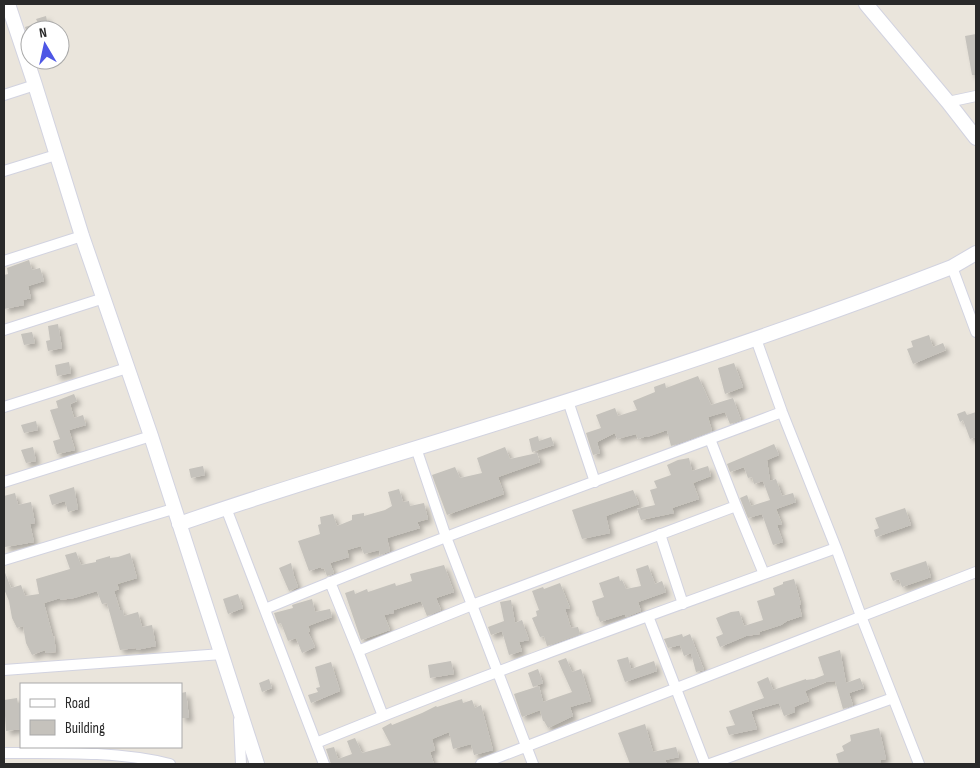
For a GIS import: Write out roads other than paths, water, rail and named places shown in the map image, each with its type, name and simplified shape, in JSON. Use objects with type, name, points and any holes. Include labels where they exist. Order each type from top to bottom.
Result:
[{"type":"main road","points":[[866,4],[976,138]]},
{"type":"main road","points":[[8,11],[35,85],[82,236],[151,436],[173,509],[257,764]]},
{"type":"main road","points":[[179,524],[568,401],[756,339],[952,268],[976,252]]},
{"type":"street","points":[[4,95],[35,85]]},
{"type":"street","points":[[948,102],[976,96]]},
{"type":"street","points":[[4,172],[56,154]]},
{"type":"street","points":[[4,261],[82,236]]},
{"type":"street","points":[[952,268],[976,332]]},
{"type":"street","points":[[4,330],[104,298]]},
{"type":"street","points":[[756,339],[782,412],[919,764]]},
{"type":"street","points":[[4,407],[127,368]]},
{"type":"street","points":[[568,401],[595,482]]},
{"type":"street","points":[[265,609],[446,537],[782,412]]},
{"type":"street","points":[[4,482],[151,436]]},
{"type":"street","points":[[710,439],[764,574]]},
{"type":"street","points":[[416,448],[446,537],[533,764]]},
{"type":"street","points":[[358,651],[472,605],[736,506]]},
{"type":"street","points":[[226,508],[324,764]]},
{"type":"street","points":[[4,560],[173,509]]},
{"type":"street","points":[[660,534],[683,604]]},
{"type":"street","points":[[316,743],[497,672],[836,548]]},
{"type":"street","points":[[481,764],[976,572]]},
{"type":"street","points":[[330,582],[383,716]]},
{"type":"street","points":[[648,616],[705,764]]},
{"type":"street","points":[[4,670],[222,654]]},
{"type":"street","points":[[710,764],[893,698]]},
{"type":"street","points":[[238,707],[241,764]]},
{"type":"street","points":[[4,753],[83,753],[170,764]]},
{"type":"street","points":[[83,753],[86,764]]}]
